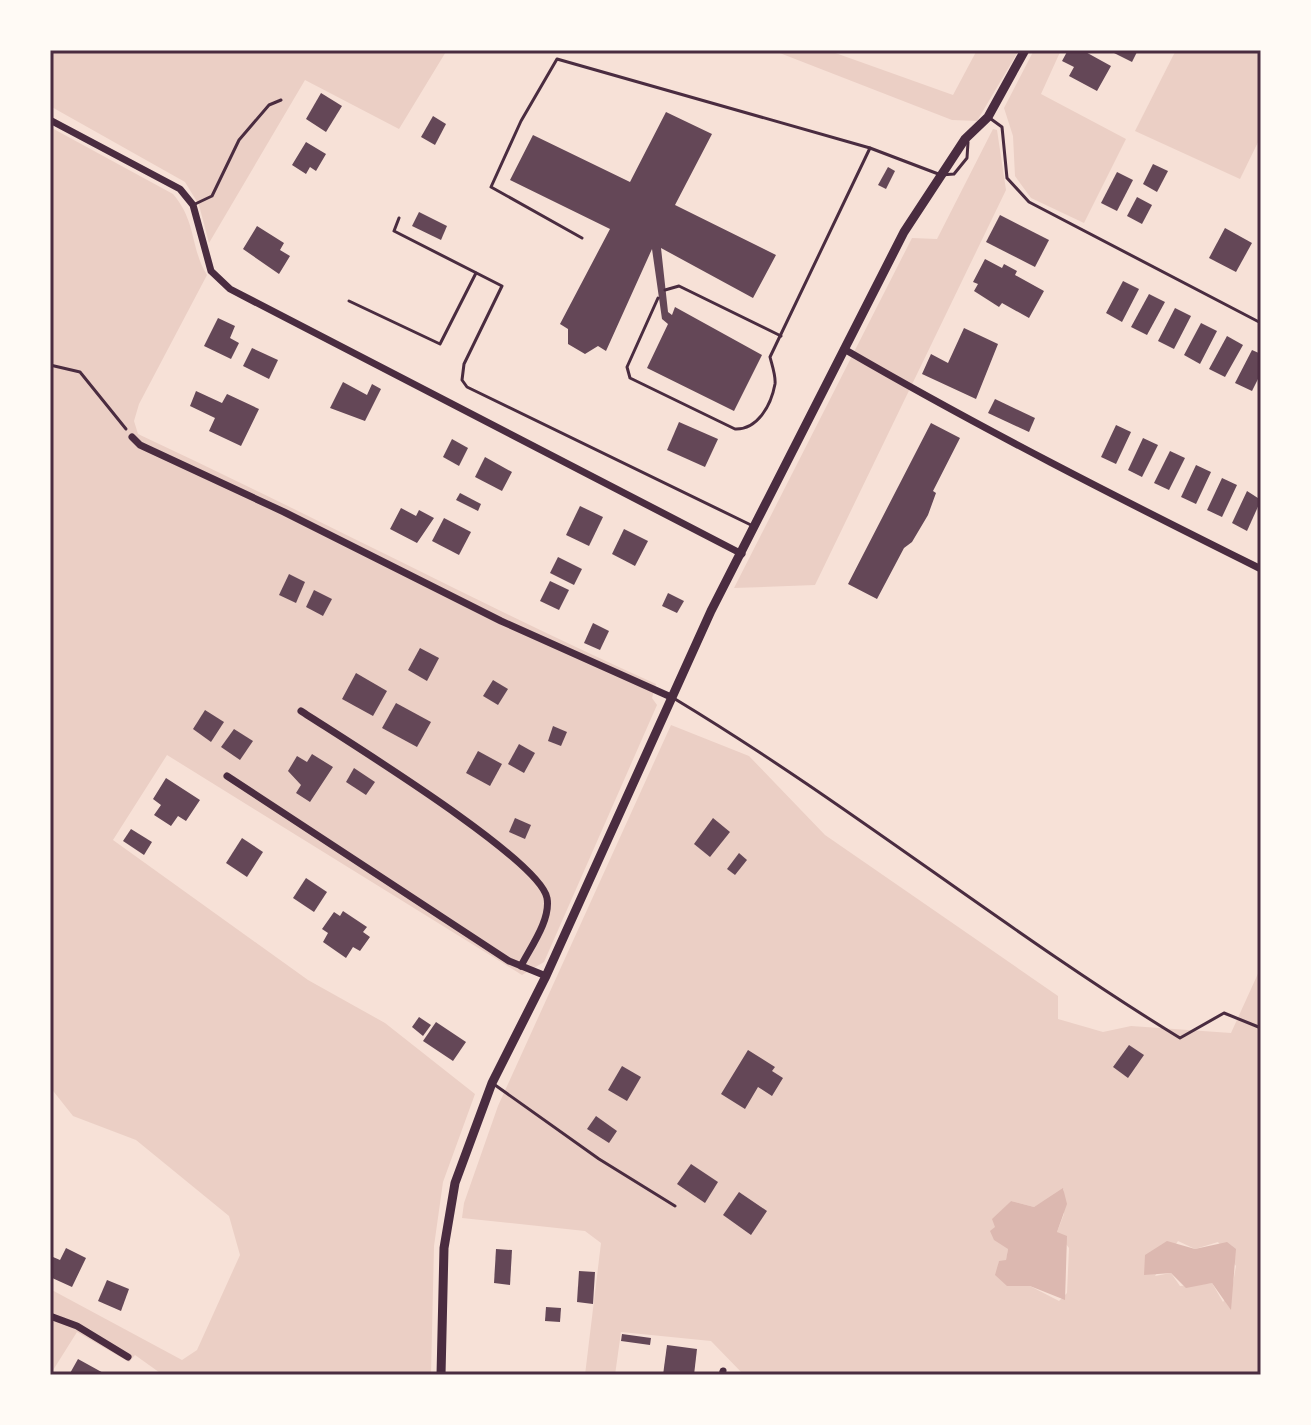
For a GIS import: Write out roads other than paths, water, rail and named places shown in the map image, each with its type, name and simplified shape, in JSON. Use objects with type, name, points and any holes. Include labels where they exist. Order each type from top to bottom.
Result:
[{"type":"street","points":[[441,1375],[444,1248],[455,1183],[492,1083],[546,976],[711,611],[904,232],[965,139],[988,117],[1025,50]]},
{"type":"street","points":[[51,123],[147,169],[180,189],[193,205],[211,271],[230,289],[742,554]]},
{"type":"street","points":[[844,349],[915,392],[1035,456],[1261,569]]},
{"type":"street","points":[[132,437],[140,445],[284,512],[501,621],[671,697]]},
{"type":"street","points":[[301,711],[432,796],[525,869],[543,888],[548,900],[546,914],[521,966]]},
{"type":"street","points":[[227,776],[521,966],[546,976]]},
{"type":"street","points":[[50,1316],[77,1326],[128,1357]]},
{"type":"lane","points":[[582,238],[491,187],[521,121],[557,59],[870,148],[941,175]]},
{"type":"lane","points":[[193,205],[212,196],[239,140],[269,105],[281,100]]},
{"type":"lane","points":[[988,117],[1002,127],[1007,178],[1029,202],[1261,323]]},
{"type":"lane","points":[[658,298],[627,367],[630,378],[735,429],[747,430],[757,424],[776,383],[770,357],[870,148]]},
{"type":"lane","points":[[399,218],[394,231],[502,286],[464,364],[462,380],[467,387],[756,527]]},
{"type":"lane","points":[[349,301],[440,344],[476,273]]},
{"type":"lane","points":[[665,290],[679,286],[781,337]]},
{"type":"lane","points":[[671,697],[758,749],[1084,979],[1180,1038],[1224,1013],[1261,1028]]},
{"type":"lane","points":[[492,1083],[599,1159],[675,1206]]}]
